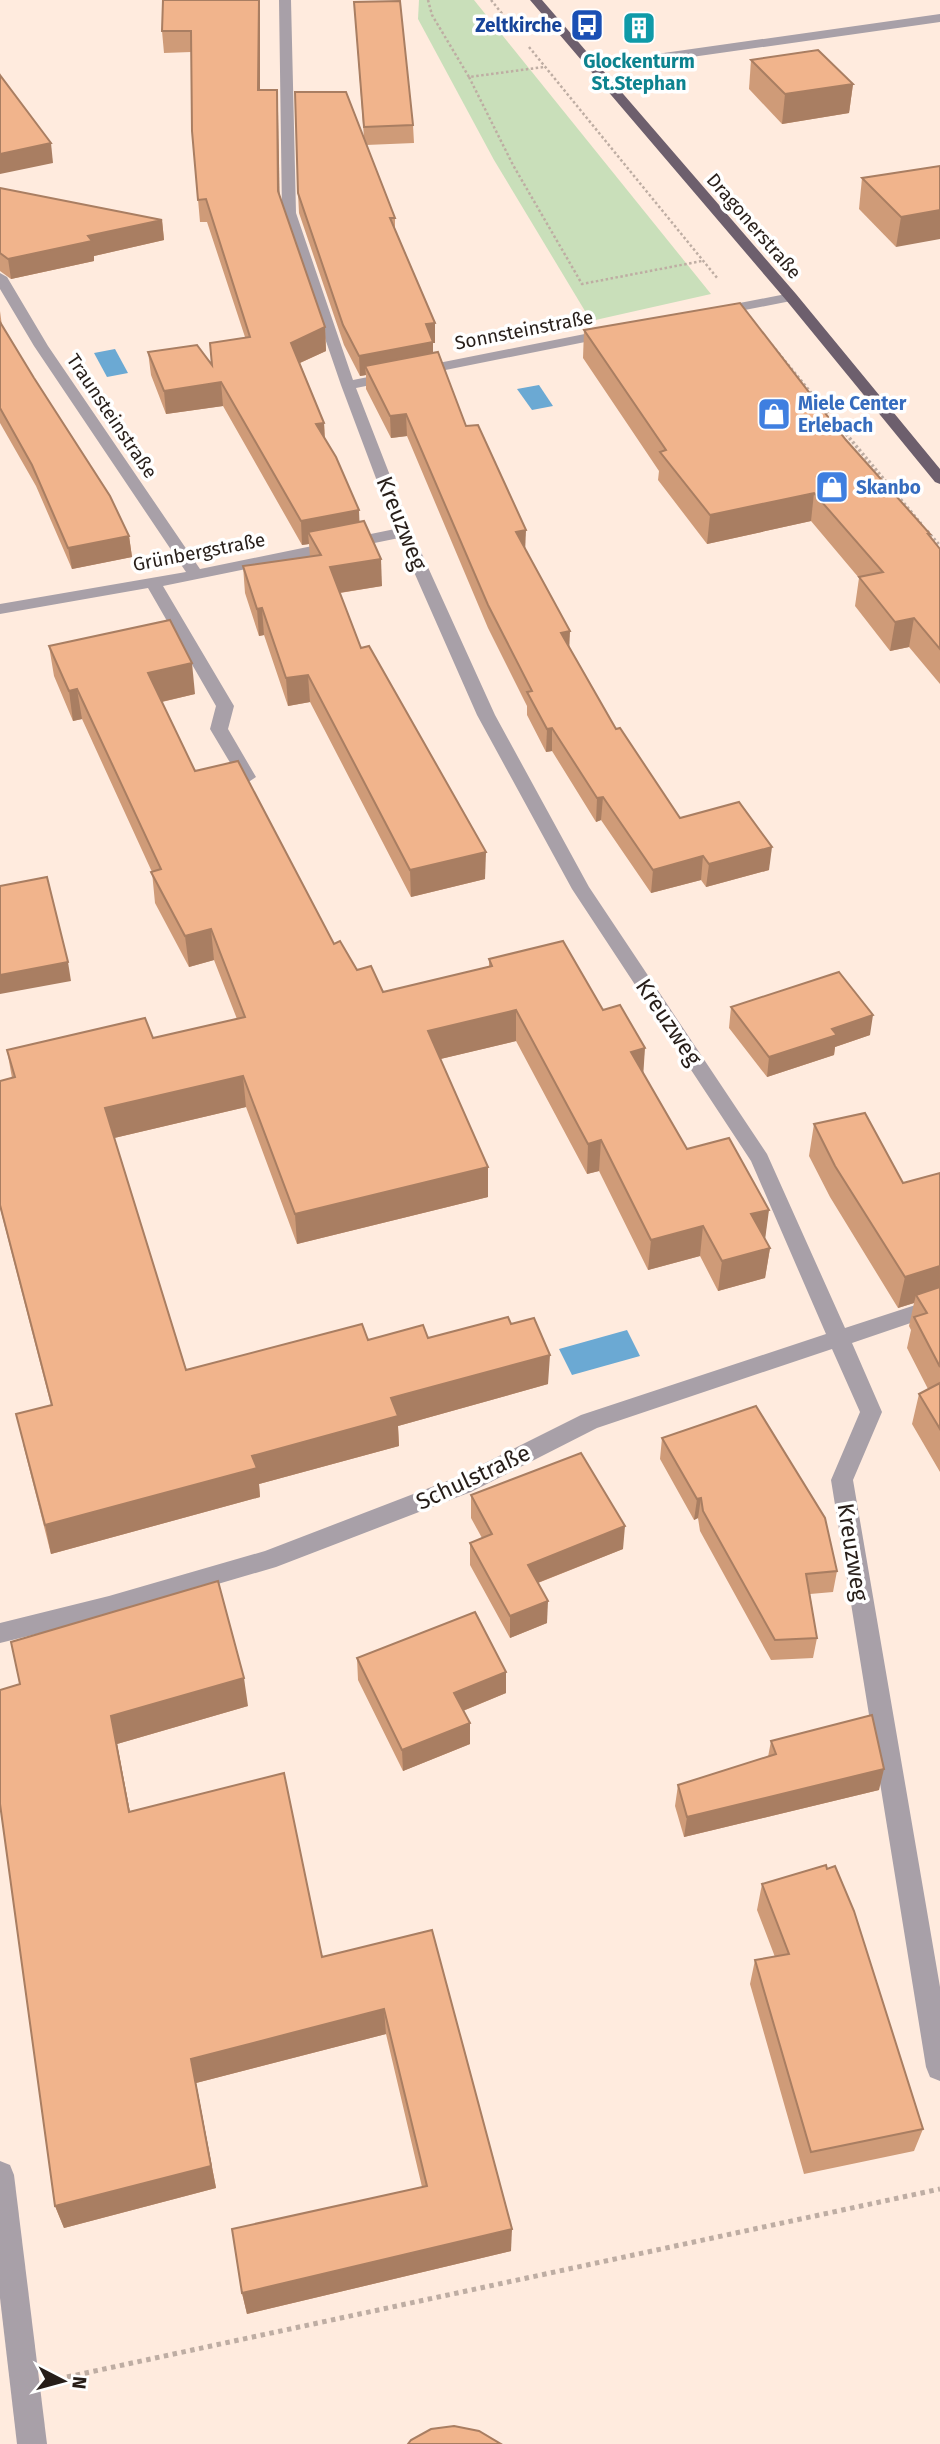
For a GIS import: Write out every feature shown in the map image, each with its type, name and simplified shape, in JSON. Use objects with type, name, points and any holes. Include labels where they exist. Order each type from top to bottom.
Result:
[{"type":"main road","name":"Dragonerstraße","points":[[536,0],[791,297],[940,479]]},
{"type":"street","name":"Kreuzweg","points":[[285,0],[289,213],[348,385],[404,532],[486,715],[581,889],[761,1160],[871,1412],[842,1480],[940,2067]]},
{"type":"street","points":[[593,67],[940,18]]},
{"type":"street","name":"Traunsteinstraße","points":[[0,277],[41,346],[196,575]]},
{"type":"street","points":[[694,316],[791,297]]},
{"type":"street","name":"Sonnsteinstraße","points":[[348,385],[627,329]]},
{"type":"street","name":"Grünbergstraße","points":[[0,609],[196,575],[404,532]]},
{"type":"street","points":[[153,582],[225,706],[219,729],[247,777]]},
{"type":"street","name":"Schulstraße","points":[[0,1633],[109,1606],[268,1560],[463,1485],[589,1421],[940,1305]]},
{"type":"street","points":[[0,2175],[32,2444]]},
{"type":"path","points":[[428,0],[432,15],[469,77],[513,165],[582,284],[702,261]]},
{"type":"path","points":[[491,0],[514,29]]},
{"type":"path","points":[[522,38],[702,261],[940,546]]},
{"type":"path","points":[[469,77],[545,66]]},
{"type":"path","points":[[26,2386],[940,2189]]},
{"type":"green space","points":[[419,0],[474,0],[711,294],[591,321],[494,160],[418,19]]},
{"type":"water","points":[[115,349],[128,373],[107,377],[94,353]]},
{"type":"water","points":[[539,385],[553,406],[532,410],[517,389]]},
{"type":"water","points":[[627,1330],[640,1356],[572,1375],[559,1349]]},
{"type":"building","points":[[163,0],[259,0],[258,90],[277,90],[278,191],[325,327],[291,343],[324,423],[316,424],[336,457],[359,510],[301,521],[221,382],[164,391],[148,352],[197,345],[212,365],[210,343],[250,337],[206,199],[198,200],[192,131],[191,31],[162,31]]},
{"type":"building","points":[[400,1],[413,125],[364,127],[354,2]]},
{"type":"building","points":[[818,50],[853,84],[785,94],[751,60]]},
{"type":"building","points":[[0,75],[51,143],[0,154]]},
{"type":"building","points":[[295,92],[346,92],[395,218],[390,218],[435,323],[426,324],[433,342],[359,356],[343,325],[298,193]]},
{"type":"building","points":[[940,166],[940,210],[901,217],[862,178]]},
{"type":"building","points":[[0,188],[162,220],[88,236],[92,241],[8,259],[0,253]]},
{"type":"building","points":[[740,303],[846,440],[930,534],[940,549],[940,649],[914,618],[895,622],[859,577],[883,572],[814,493],[710,515],[660,452],[666,450],[584,330]]},
{"type":"building","points":[[0,322],[110,496],[129,536],[68,548],[32,465],[0,408]]},
{"type":"building","points":[[438,352],[466,426],[478,425],[526,530],[516,532],[570,631],[561,633],[616,729],[620,728],[680,818],[739,802],[772,847],[709,864],[703,856],[653,870],[603,797],[597,798],[552,728],[547,729],[527,692],[532,691],[488,605],[406,414],[390,416],[365,366]]},
{"type":"building","points":[[364,521],[381,559],[330,567],[361,648],[369,646],[486,852],[410,870],[308,675],[286,678],[262,608],[257,609],[243,566],[321,555],[308,532]]},
{"type":"building","points":[[170,620],[192,663],[148,673],[195,771],[238,761],[334,944],[340,941],[357,970],[371,966],[383,992],[492,966],[489,959],[563,941],[603,1010],[620,1005],[645,1048],[631,1052],[687,1149],[729,1138],[769,1210],[751,1214],[770,1248],[722,1261],[703,1226],[651,1240],[601,1140],[588,1144],[516,1010],[428,1031],[488,1167],[295,1214],[243,1076],[105,1108],[186,1370],[362,1324],[368,1340],[423,1325],[428,1338],[508,1317],[511,1324],[534,1318],[550,1355],[391,1398],[398,1416],[252,1456],[257,1468],[45,1525],[16,1414],[52,1405],[0,1205],[0,1081],[15,1077],[7,1050],[145,1018],[153,1038],[245,1017],[211,929],[185,936],[151,872],[161,869],[77,689],[69,691],[49,646]]},
{"type":"building","points":[[47,877],[68,962],[0,975],[0,886]]},
{"type":"building","points":[[839,972],[873,1015],[832,1029],[837,1035],[769,1057],[731,1007]]},
{"type":"building","points":[[865,1113],[903,1183],[940,1173],[940,1266],[905,1277],[835,1166],[814,1124]]},
{"type":"building","points":[[940,1287],[940,1367],[914,1317],[927,1313],[916,1295]]},
{"type":"building","points":[[940,1383],[940,1429],[919,1394]]},
{"type":"building","points":[[756,1406],[825,1518],[837,1571],[806,1574],[817,1638],[775,1640],[703,1511],[701,1498],[697,1499],[662,1438]]},
{"type":"building","points":[[581,1453],[625,1526],[528,1565],[548,1601],[510,1616],[470,1543],[492,1534],[471,1495]]},
{"type":"building","points":[[218,1581],[244,1678],[111,1716],[129,1812],[284,1773],[322,1957],[432,1930],[512,2229],[242,2293],[232,2229],[427,2186],[384,2009],[191,2059],[211,2166],[55,2206],[0,1804],[0,1690],[20,1684],[11,1642]]},
{"type":"building","points":[[475,1612],[506,1672],[454,1693],[470,1723],[402,1750],[357,1658]]},
{"type":"building","points":[[872,1715],[884,1769],[687,1817],[678,1785],[776,1754],[771,1741]]},
{"type":"building","points":[[826,1865],[827,1869],[835,1866],[854,1911],[923,2129],[811,2152],[755,1960],[789,1954],[762,1884]]},
{"type":"building","points":[[454,2426],[479,2431],[501,2444],[408,2444],[431,2429]]},
{"type":"place","name":"Zeltkirche","points":[[587,25]]},
{"type":"place","name":"Glockenturm St.Stephan","points":[[639,28]]},
{"type":"place","name":"Miele Center Erlebach","points":[[774,414]]},
{"type":"place","name":"Skanbo","points":[[832,487]]}]
